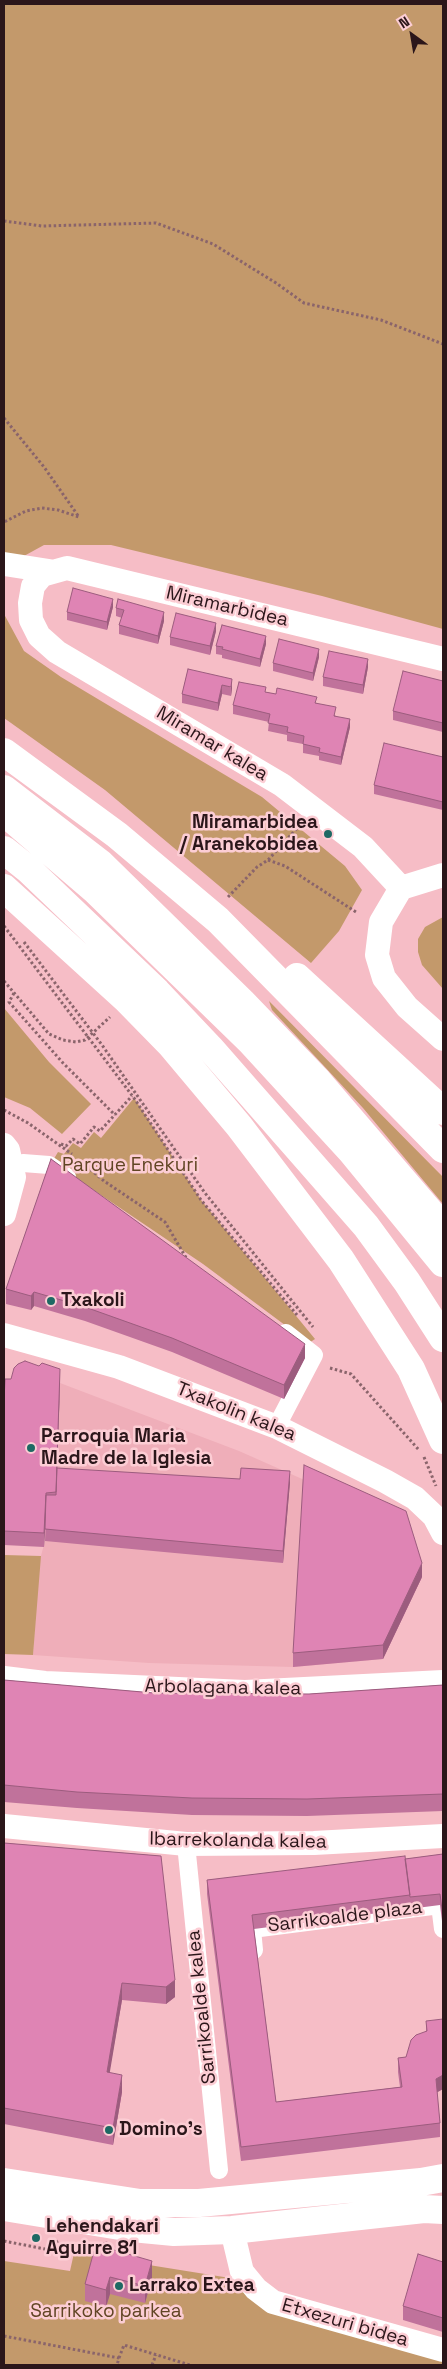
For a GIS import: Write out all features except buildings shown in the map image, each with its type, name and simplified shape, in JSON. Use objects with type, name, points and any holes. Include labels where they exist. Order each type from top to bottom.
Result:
[{"type":"main road","points":[[4,752],[117,835],[218,920],[443,1149]]},
{"type":"main road","points":[[4,789],[100,863],[235,995],[318,1081],[443,1227]]},
{"type":"main road","points":[[4,812],[96,892],[251,1042],[352,1152],[443,1264]]},
{"type":"main road","points":[[4,850],[29,870],[157,992],[210,1048],[366,1226],[407,1282],[443,1338]]},
{"type":"main road","points":[[4,888],[127,1000],[171,1045],[239,1126],[346,1269],[411,1370],[443,1440]]},
{"type":"main road","points":[[218,920],[245,936],[313,990],[443,1111]]},
{"type":"main road","points":[[4,2182],[140,2203],[198,2203],[421,2182],[443,2178]]},
{"type":"main road","points":[[4,2206],[157,2231],[174,2232],[232,2230],[424,2210],[443,2210]]},
{"type":"street","name":"Miramarbidea","points":[[4,564],[49,572],[67,568],[443,659]]},
{"type":"street","points":[[30,603],[33,586],[42,574],[49,572]]},
{"type":"street","points":[[4,573],[19,588],[30,603]]},
{"type":"street","name":"Miramar kalea","points":[[30,603],[31,620],[39,636],[57,652],[282,785],[362,847],[401,888]]},
{"type":"street","points":[[443,875],[401,888],[381,922],[377,955],[384,978],[407,1007],[443,1039]]},
{"type":"street","points":[[4,1145],[8,1150],[14,1177],[4,1214]]},
{"type":"street","points":[[23,1164],[49,1165],[78,1185]]},
{"type":"street","points":[[269,1320],[314,1355],[281,1418]]},
{"type":"street","name":"Txakolin kalea","points":[[4,1335],[119,1367],[277,1427],[415,1498],[434,1516],[443,1533]]},
{"type":"street","name":"Arbolagana kalea","points":[[4,1678],[45,1683],[245,1692],[443,1682]]},
{"type":"street","name":"Ibarrekolanda kalea","points":[[4,1826],[186,1844],[314,1843],[443,1836]]},
{"type":"street","name":"Sarrikoalde kalea","points":[[186,1844],[219,2170]]},
{"type":"street","name":"Sarrikoalde plaza","points":[[257,1969],[252,1929],[440,1905],[443,1929]]},
{"type":"street","name":"Etxezuri bidea","points":[[232,2230],[242,2272],[256,2289],[273,2302],[443,2350]]},
{"type":"path","points":[[4,221],[42,226],[156,223],[213,244],[304,303],[381,320],[443,344]]},
{"type":"path","points":[[4,418],[44,467],[79,517],[58,510],[42,508],[26,511],[4,522]]},
{"type":"path","points":[[257,867],[268,860],[303,821]]},
{"type":"path","points":[[268,860],[285,866],[356,912]]},
{"type":"path","points":[[4,926],[132,1096],[201,1200],[306,1326]]},
{"type":"path","points":[[22,939],[102,1045],[205,1192],[319,1333]]},
{"type":"path","points":[[4,980],[49,1034]]},
{"type":"path","points":[[14,993],[9,1002],[62,1063],[115,1115]]},
{"type":"path","points":[[58,1143],[66,1146],[73,1140],[80,1144],[94,1127],[100,1132],[132,1096]]},
{"type":"path","points":[[4,1110],[28,1123],[74,1156]]},
{"type":"path","points":[[49,1165],[58,1143]]},
{"type":"path","points":[[81,1162],[104,1181],[164,1222],[189,1262]]},
{"type":"path","points":[[327,1374],[332,1362]]},
{"type":"path","points":[[329,1368],[351,1374],[422,1453],[440,1493]]},
{"type":"path","points":[[4,2336],[119,2358]]},
{"type":"path","points":[[117,2365],[124,2345],[190,2365]]},
{"type":"path","points":[[152,2365],[156,2355]]},
{"type":"shaded area","points":[[60,1383],[239,1451],[406,1525],[422,1577],[383,1659],[293,1667],[149,1663],[33,1655],[39,1563],[45,1541],[46,1507],[57,1479]]},
{"type":"green space","points":[[4,4],[443,4],[443,629],[322,596],[111,545],[44,545],[4,567]]},
{"type":"green space","points":[[4,614],[24,651],[61,677],[262,797],[345,866],[362,890],[339,931],[311,963],[105,790],[4,718]]},
{"type":"green space","points":[[443,917],[443,989],[422,965],[418,952],[418,939],[425,927]]},
{"type":"green space","points":[[269,1001],[443,1177],[443,1204],[363,1108],[272,1010]]},
{"type":"green space","points":[[4,1008],[49,1062],[91,1104],[62,1134],[30,1108],[4,1097]]},
{"type":"green space","name":"Parque Enekuri","points":[[134,1098],[201,1200],[315,1339],[309,1343],[203,1264],[52,1162],[58,1152],[64,1154],[73,1143],[81,1148],[94,1132],[101,1138]]},
{"type":"green space","points":[[4,1555],[41,1556],[33,1655],[4,1654]]},
{"type":"green space","name":"Sarrikoko parkea","points":[[74,2253],[230,2278],[272,2308],[443,2358],[443,2365],[4,2365],[4,2261],[70,2271]]},
{"type":"place","name":"Miramarbidea / Aranekobidea","points":[[328,834]]},
{"type":"place","name":"Txakoli","points":[[51,1301]]},
{"type":"place","name":"Parroquia Maria Madre de la Iglesia","points":[[31,1448]]},
{"type":"place","name":"Domino's","points":[[109,2130]]},
{"type":"place","name":"Lehendakari Aguirre 81","points":[[36,2238]]},
{"type":"place","name":"Larrako Extea","points":[[119,2286]]}]
